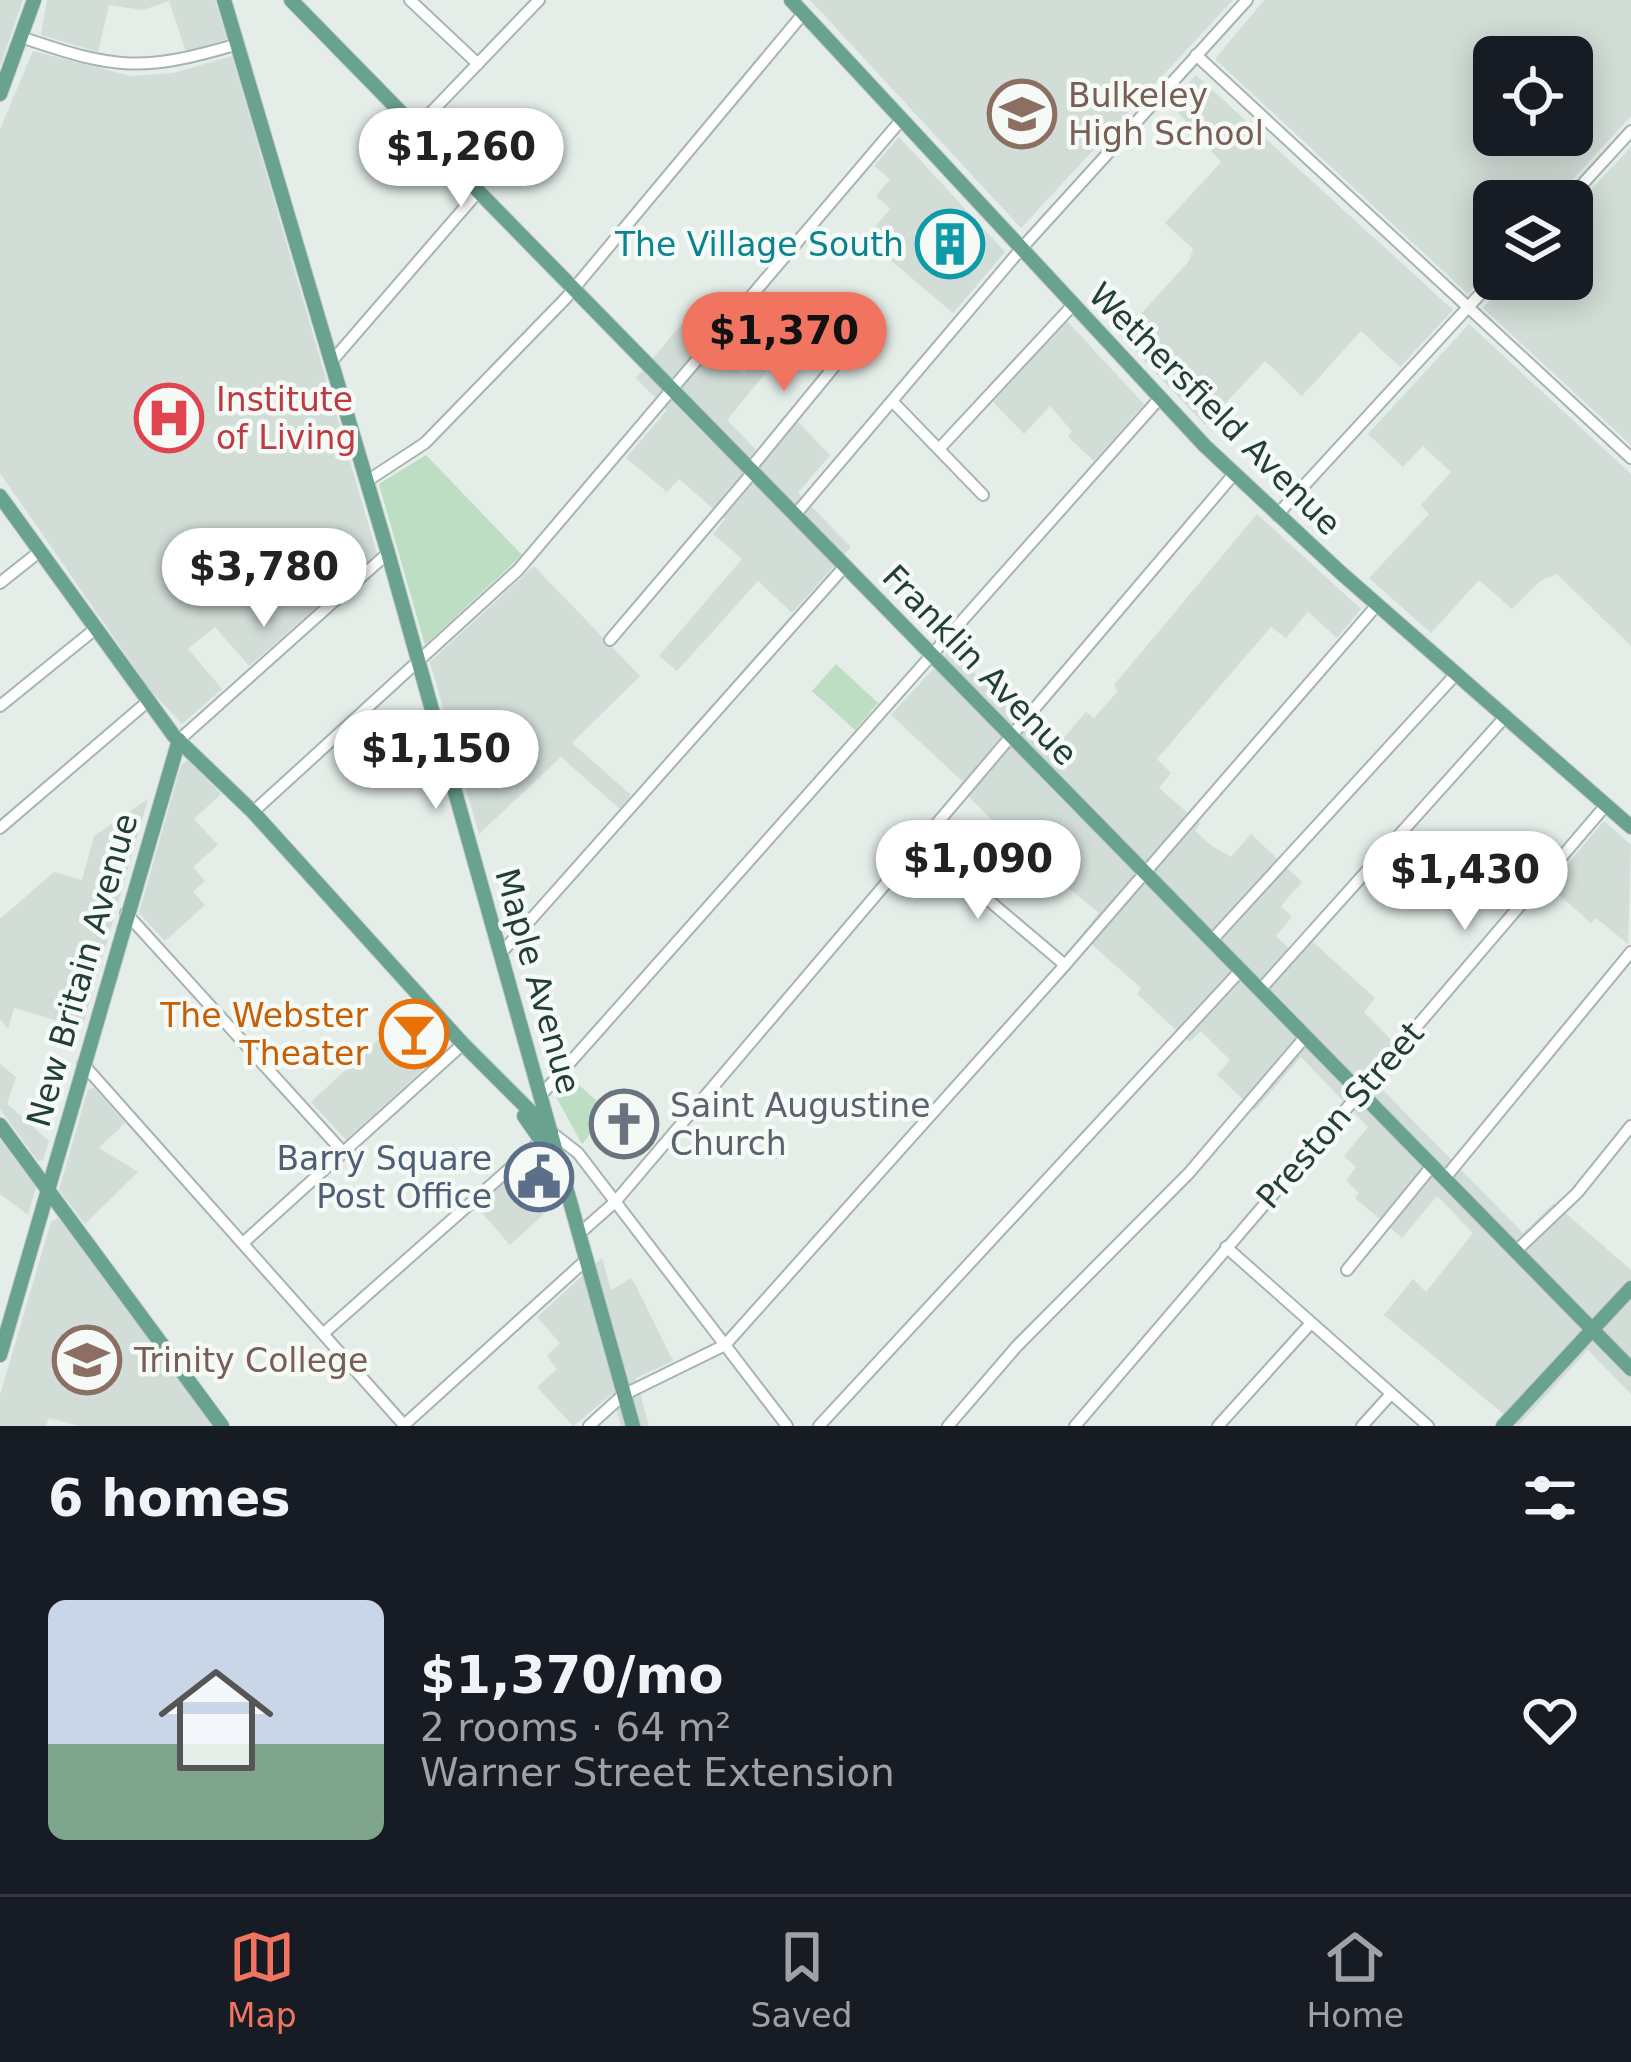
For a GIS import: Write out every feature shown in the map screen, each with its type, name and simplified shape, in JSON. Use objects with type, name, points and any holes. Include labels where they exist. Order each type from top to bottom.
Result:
[{"type":"main road","points":[[0,94],[34,0]]},
{"type":"main road","name":"Maple Avenue","points":[[224,0],[419,661],[542,1094],[546,1136],[580,1233],[632,1426]]},
{"type":"main road","name":"Franklin Avenue","points":[[290,0],[1631,1369]]},
{"type":"main road","name":"Wethersfield Avenue","points":[[790,0],[1234,474],[1377,605],[1606,805],[1628,819]]},
{"type":"main road","points":[[0,496],[146,703],[253,812],[546,1136]]},
{"type":"main road","name":"New Britain Avenue","points":[[0,1355],[178,740]]},
{"type":"main road","points":[[506,1088],[535,1068]]},
{"type":"main road","points":[[0,1125],[222,1426]]},
{"type":"main road","points":[[1503,1426],[1631,1288]]},
{"type":"street","points":[[410,0],[478,64]]},
{"type":"street","points":[[416,128],[539,0]]},
{"type":"street","points":[[795,515],[1021,249],[1247,0]]},
{"type":"street","points":[[367,481],[425,443],[574,289],[803,14]]},
{"type":"street","points":[[24,38],[103,63],[139,67],[238,44]]},
{"type":"street","points":[[1196,55],[1631,458]]},
{"type":"street","points":[[253,812],[518,569],[902,119]]},
{"type":"street","points":[[1586,180],[1631,131]]},
{"type":"street","points":[[332,362],[478,192]]},
{"type":"street","points":[[1277,515],[1475,300]]},
{"type":"street","points":[[939,449],[1073,305]]},
{"type":"street","points":[[610,640],[850,346]]},
{"type":"street","points":[[542,1094],[1159,399]]},
{"type":"street","points":[[892,401],[983,495]]},
{"type":"street","points":[[580,1233],[615,1202],[1234,474]]},
{"type":"street","points":[[0,583],[38,552]]},
{"type":"street","points":[[178,740],[388,553]]},
{"type":"street","points":[[502,952],[845,566]]},
{"type":"street","points":[[589,1426],[623,1395],[724,1345],[1065,965],[1377,605]]},
{"type":"street","points":[[0,706],[94,631]]},
{"type":"street","points":[[1212,940],[1456,674]]},
{"type":"street","points":[[0,828],[146,703]]},
{"type":"street","points":[[1260,990],[1505,717]]},
{"type":"street","name":"Preston Street","points":[[1076,1426],[1606,805]]},
{"type":"street","points":[[921,843],[1065,965]]},
{"type":"street","points":[[126,913],[343,1152]]},
{"type":"street","points":[[1445,1178],[1631,952]]},
{"type":"street","points":[[819,1426],[1241,970]]},
{"type":"street","points":[[948,1426],[1017,1346],[1189,1173],[1306,1036]]},
{"type":"street","points":[[243,1244],[463,1044]]},
{"type":"street","points":[[83,1064],[404,1425],[586,1261]]},
{"type":"street","points":[[1516,1251],[1577,1192],[1631,1126]]},
{"type":"street","points":[[325,1332],[546,1136],[578,1153],[787,1426]]},
{"type":"street","points":[[1347,1270],[1432,1166]]},
{"type":"street","points":[[1226,1247],[1428,1426]]},
{"type":"street","points":[[1218,1426],[1311,1323]]},
{"type":"street","points":[[1362,1426],[1391,1394]]},
{"type":"shaded area","points":[[0,0],[23,0],[0,67]]},
{"type":"shaded area","points":[[47,0],[215,0],[227,39],[186,52],[169,1],[143,10],[109,5],[98,52],[41,35]]},
{"type":"shaded area","name":"Bulkeley High School","points":[[810,0],[1233,0],[1021,228]]},
{"type":"shaded area","points":[[1264,0],[1631,0],[1631,116],[1572,180],[1473,180],[1473,288],[1468,294],[1215,59]]},
{"type":"shaded area","name":"Institute of Living","points":[[33,51],[131,76],[173,73],[232,56],[377,554],[249,666],[215,627],[188,649],[222,689],[182,724],[151,691],[0,473],[0,129]]},
{"type":"shaded area","points":[[1196,75],[1453,310],[1400,367],[1361,331],[1302,396],[1265,361],[1205,425],[1121,336],[1189,261],[1193,249],[1165,223],[1221,162],[1170,103]]},
{"type":"shaded area","points":[[899,137],[1005,252],[953,313],[881,252],[885,246],[870,233],[890,209],[876,196],[890,179],[874,166]]},
{"type":"shaded area","points":[[1631,147],[1631,445],[1483,308],[1490,300],[1593,300],[1593,188]]},
{"type":"shaded area","points":[[687,318],[743,374],[754,361],[767,371],[727,420],[764,458],[796,420],[830,455],[798,493],[851,547],[792,613],[758,581],[677,671],[659,656],[742,559],[713,534],[725,519],[679,479],[667,492],[626,458],[667,410],[636,378]]},
{"type":"shaded area","points":[[1067,321],[1144,404],[1094,461],[1068,437],[1072,431],[1050,406],[1024,434],[993,402]]},
{"type":"shaded area","points":[[1469,324],[1631,474],[1631,646],[1557,574],[1540,581],[1512,609],[1479,580],[1431,633],[1369,578],[1429,514],[1421,505],[1451,472],[1423,446],[1403,467],[1368,434]]},
{"type":"shaded area","points":[[1257,514],[1361,609],[1337,638],[1308,612],[1286,638],[1271,627],[1157,759],[1171,773],[1159,788],[1200,824],[1195,831],[1212,846],[1231,857],[1251,834],[1302,882],[1281,906],[1292,917],[1276,936],[1290,949],[1304,934],[1375,998],[1364,1012],[1405,1054],[1379,1086],[1523,1233],[1554,1203],[1631,1270],[1631,1394],[1588,1350],[1518,1426],[1384,1315],[1413,1279],[1426,1292],[1473,1233],[1437,1196],[1402,1238],[1355,1198],[1359,1193],[1346,1180],[1356,1167],[1344,1156],[1368,1127],[1301,1057],[1255,1110],[1217,1075],[1230,1060],[1201,1031],[1189,1042],[1137,994],[1141,988],[1081,935],[1099,913],[1022,850],[959,787],[962,781],[891,715],[951,649],[1052,751],[1086,712],[1094,718],[1118,691],[1114,685]]},
{"type":"shaded area","points":[[534,566],[640,676],[572,743],[631,795],[620,809],[561,757],[479,834],[430,662]]},
{"type":"shaded area","points":[[188,760],[221,794],[194,819],[218,845],[193,867],[205,881],[193,892],[205,905],[165,941],[139,913],[181,765]]},
{"type":"shaded area","points":[[148,799],[82,1028],[14,1008],[8,1029],[0,1019],[0,919],[54,872],[82,880],[94,836]]},
{"type":"shaded area","points":[[1604,821],[1631,845],[1628,944],[1596,918],[1591,923],[1549,886]]},
{"type":"shaded area","points":[[415,1006],[443,1036],[444,1050],[346,1140],[311,1102]]},
{"type":"shaded area","points":[[0,1064],[16,1077],[7,1104],[49,1141],[43,1160],[38,1161],[0,1109]]},
{"type":"shaded area","points":[[94,1088],[125,1123],[99,1148],[138,1172],[85,1224],[59,1190],[88,1089]]},
{"type":"shaded area","points":[[0,1139],[36,1187],[28,1215],[0,1194]]},
{"type":"shaded area","points":[[537,1152],[558,1201],[510,1245],[476,1206]]},
{"type":"shaded area","name":"Trinity College","points":[[58,1218],[213,1426],[79,1426],[49,1418],[46,1426],[0,1426],[0,1395],[51,1222]]},
{"type":"shaded area","points":[[602,1258],[611,1290],[631,1278],[673,1361],[636,1378],[649,1426],[621,1426],[612,1394],[573,1426],[537,1387],[557,1369],[547,1356],[560,1343],[537,1317]]},
{"type":"green space","points":[[426,455],[522,555],[425,645],[379,484]]},
{"type":"green space","points":[[836,664],[878,703],[855,730],[812,691]]},
{"type":"green space","points":[[571,1078],[609,1112],[582,1144],[555,1095]]},
{"type":"place","name":"Bulkeley High School","points":[[1022,114]]},
{"type":"place","name":"The Village South","points":[[950,244]]},
{"type":"place","name":"Institute of Living","points":[[169,418]]},
{"type":"place","name":"The Webster Theater","points":[[414,1034]]},
{"type":"place","name":"Saint Augustine Church","points":[[624,1124]]},
{"type":"place","name":"Barry Square Post Office","points":[[539,1177]]},
{"type":"place","name":"Trinity College","points":[[87,1360]]}]
